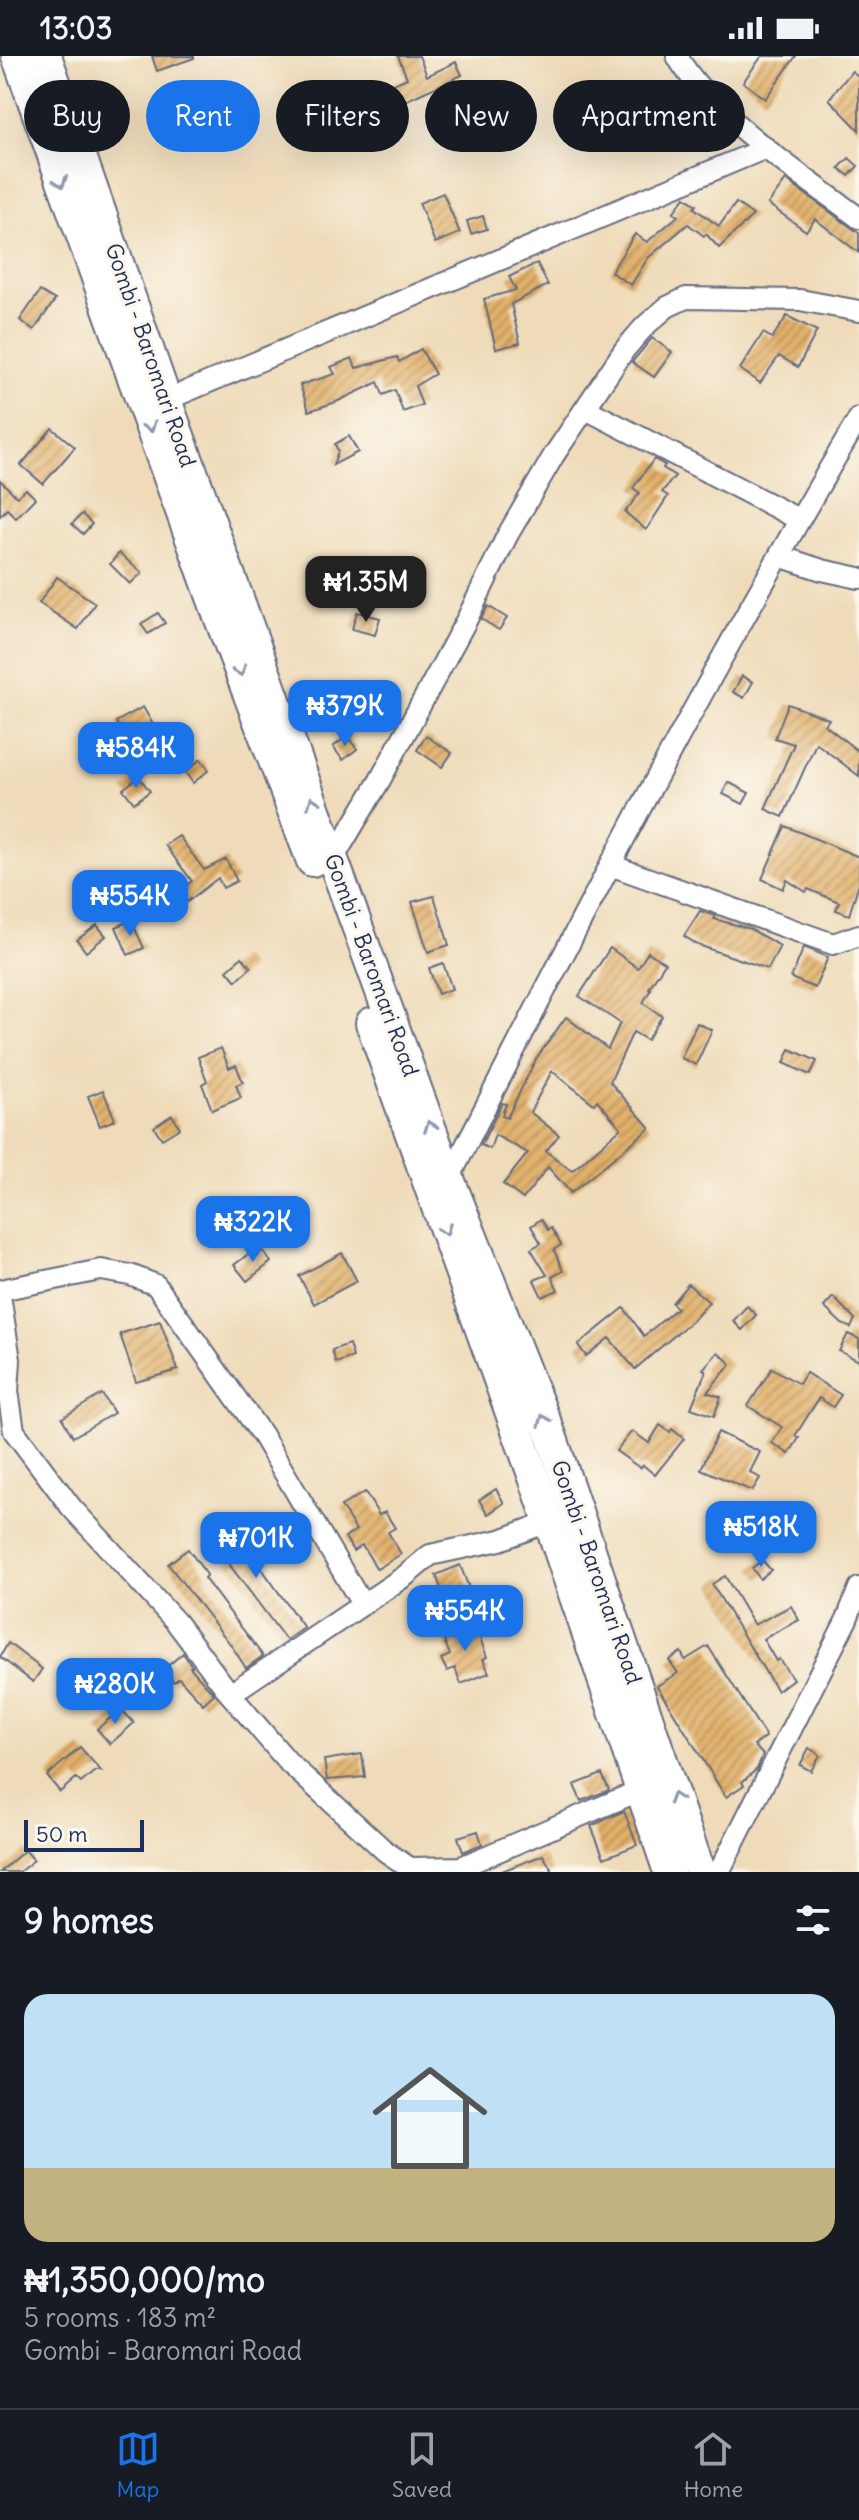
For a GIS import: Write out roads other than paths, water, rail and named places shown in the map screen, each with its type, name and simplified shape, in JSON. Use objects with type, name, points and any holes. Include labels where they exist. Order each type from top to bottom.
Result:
[{"type":"main road","name":"Gombi - Baromari Road","points":[[17,56],[207,582],[552,1438],[700,1872]]},
{"type":"main road","name":"Gombi - Baromari Road","points":[[46,56],[166,400],[333,859],[349,931],[669,1872]]},
{"type":"street","points":[[677,56],[719,106],[766,148],[859,218]]},
{"type":"street","points":[[166,400],[766,148]]},
{"type":"street","points":[[333,859],[380,780],[467,619],[507,536],[554,455],[625,349],[645,326],[667,307],[686,298],[800,300],[859,311]]},
{"type":"street","points":[[586,409],[798,519]]},
{"type":"street","points":[[449,1179],[578,922],[798,519],[859,418]]},
{"type":"street","points":[[779,556],[859,578]]},
{"type":"street","points":[[610,865],[833,944],[859,935]]},
{"type":"street","points":[[362,1604],[262,1435],[156,1285],[130,1275],[101,1270],[0,1292],[10,1360],[8,1391],[14,1431],[71,1507],[176,1622],[230,1694],[289,1763],[385,1851],[410,1868],[461,1867],[641,1790]]},
{"type":"street","points":[[230,1694],[405,1576],[430,1555],[500,1540],[548,1522]]},
{"type":"street","points":[[719,1872],[847,1619],[859,1588]]}]
